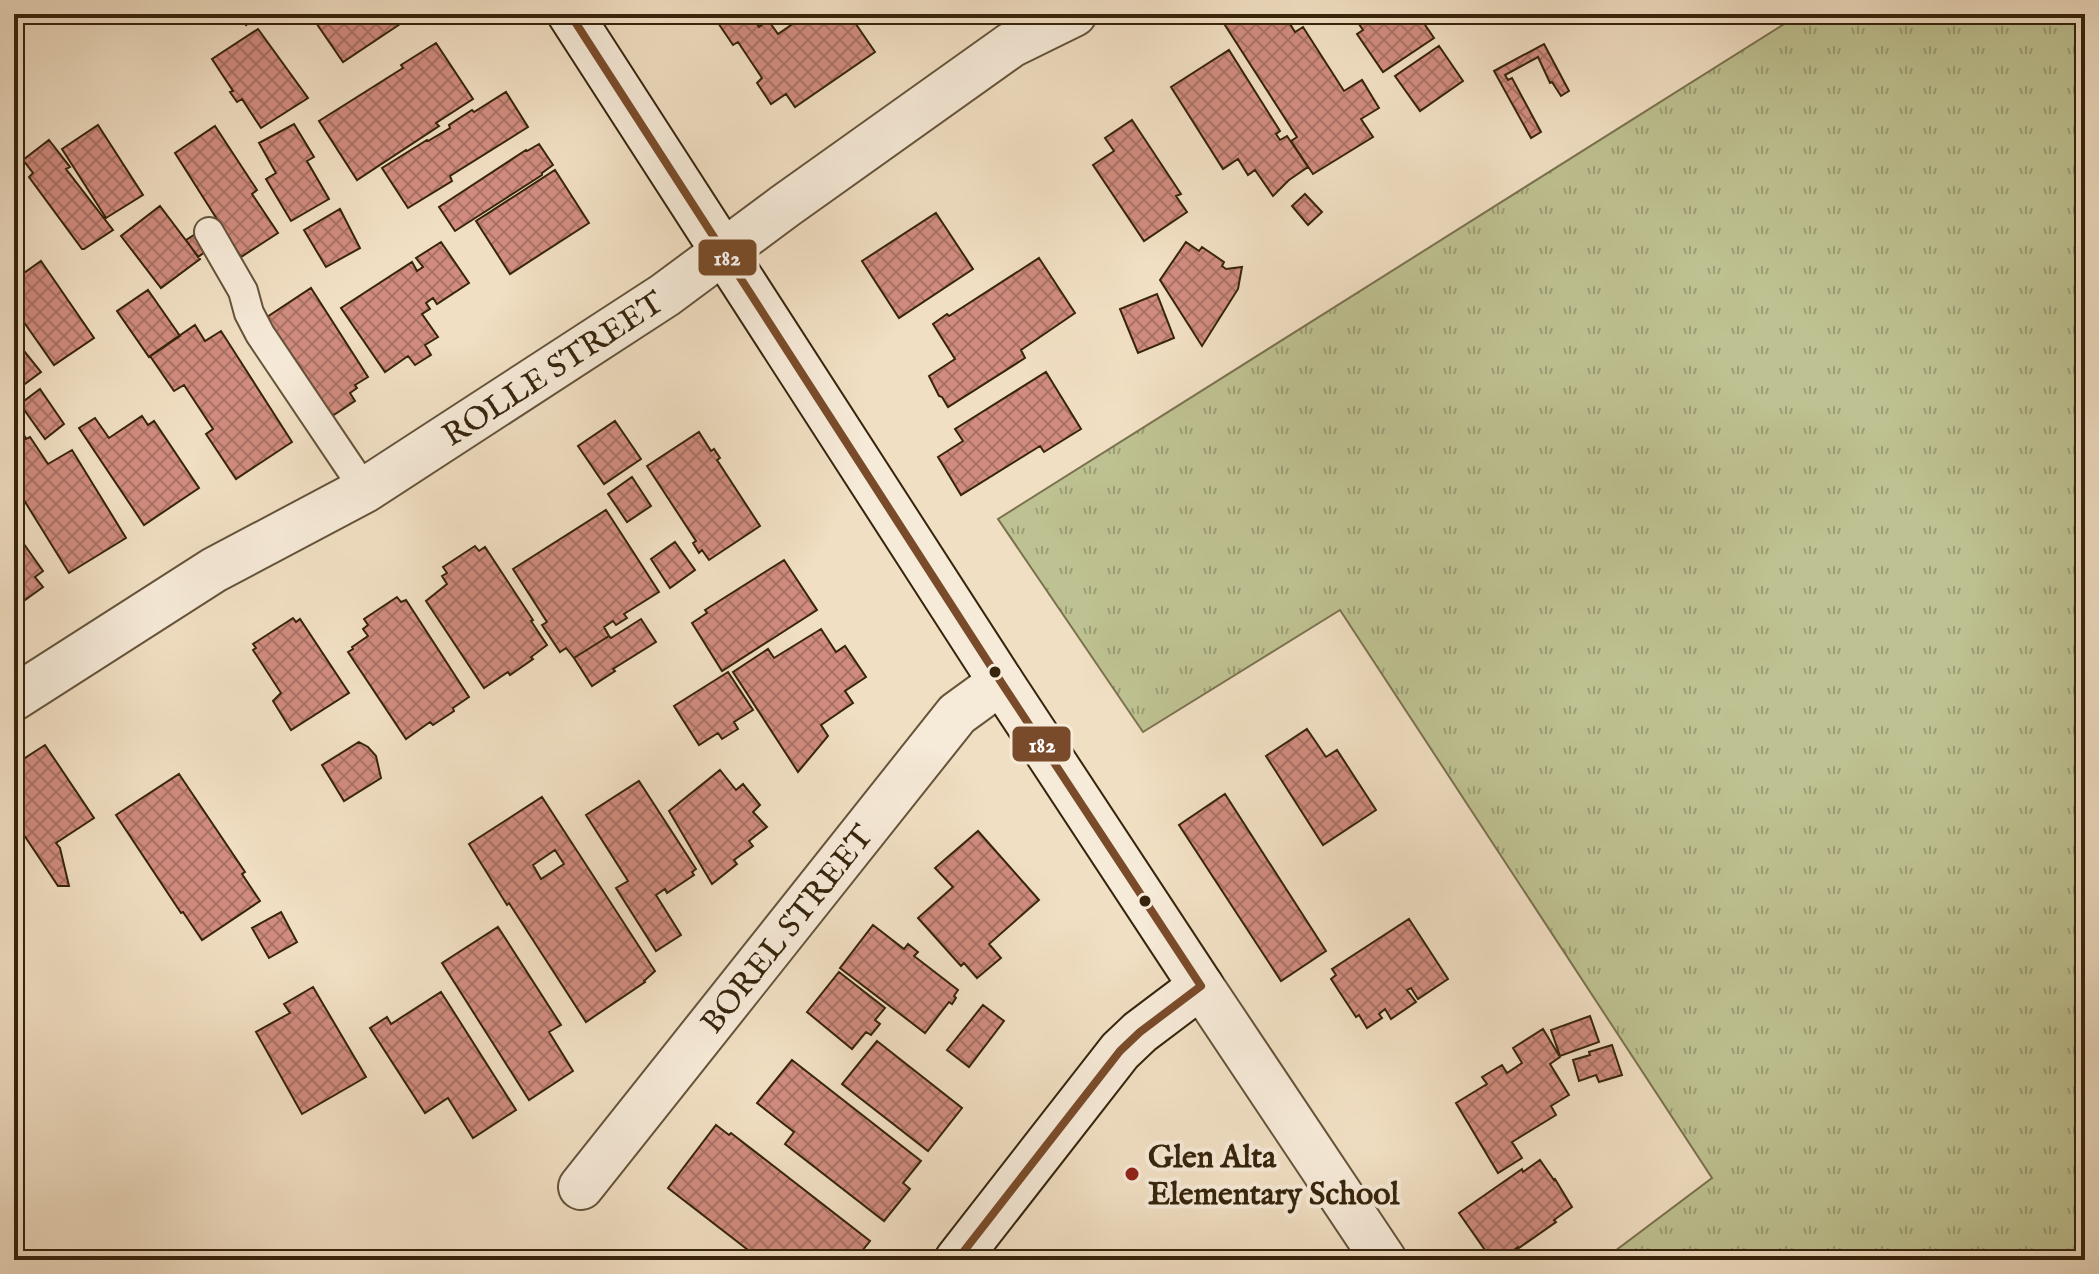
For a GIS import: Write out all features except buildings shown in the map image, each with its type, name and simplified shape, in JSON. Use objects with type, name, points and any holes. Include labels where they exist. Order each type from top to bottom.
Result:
[{"type":"street","points":[[570,14],[1001,682],[1384,1260]]},
{"type":"street","name":"ROLLE STREET","points":[[14,698],[214,570],[365,490],[665,295],[1011,45],[1074,14]]},
{"type":"street","name":"BOREL STREET","points":[[581,1187],[957,714],[1001,682]]},
{"type":"street","points":[[957,1260],[1120,1051],[1201,986]]},
{"type":"lane","points":[[209,232],[243,291],[249,313],[260,334],[365,490]]},
{"type":"green space","points":[[1800,14],[2085,14],[2085,1260],[1603,1260],[1712,1178],[1340,610],[1143,732],[998,519]]},
{"type":"transit line","name":"182","points":[[570,14],[1201,986]]},
{"type":"transit line","name":"182","points":[[957,1260],[1120,1051],[1201,986]]},
{"type":"place","name":"Glen Alta Elementary School","points":[[1132,1174]]}]
